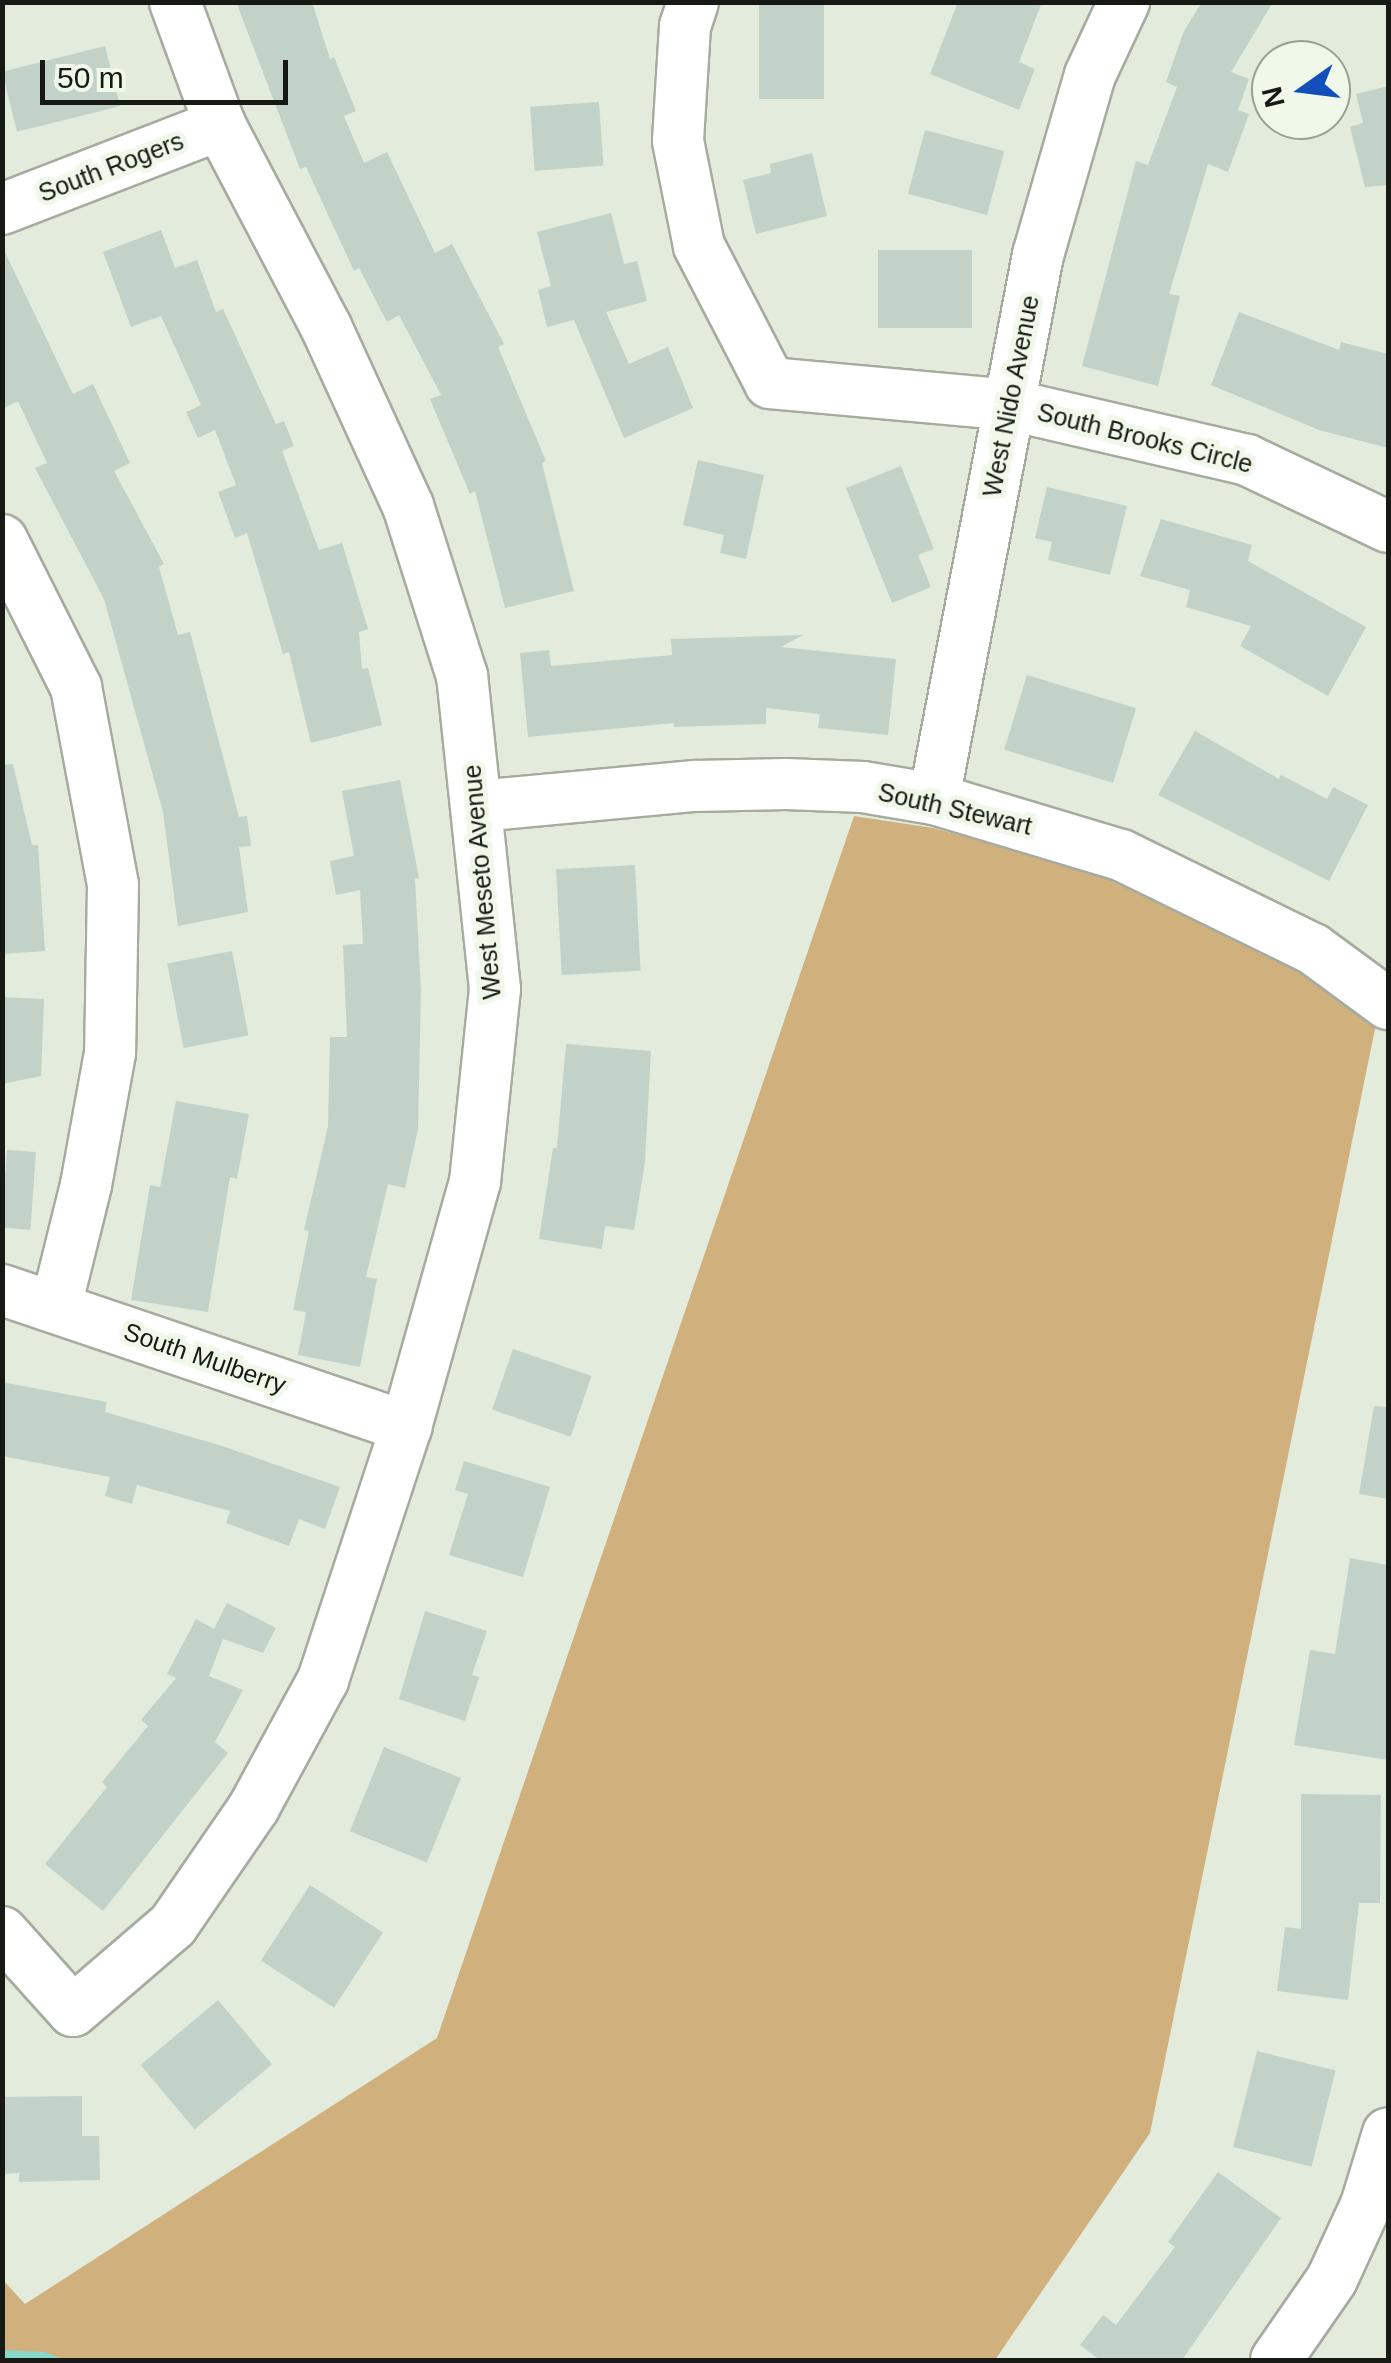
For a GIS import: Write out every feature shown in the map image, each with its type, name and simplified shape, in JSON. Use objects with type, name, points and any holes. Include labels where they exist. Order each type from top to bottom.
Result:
[{"type":"street","name":"West Meseto Avenue","points":[[2,1932],[73,2011],[174,1925],[254,1807],[323,1680],[406,1427],[474,1182],[496,989],[462,676],[408,506],[326,327],[220,126],[175,2]]},
{"type":"street","name":"South Brooks Circle","points":[[693,2],[685,26],[678,141],[681,159],[699,246],[770,383],[1011,405],[1247,460],[1388,527]]},
{"type":"street","name":"West Nido Avenue","points":[[934,799],[1038,256],[1090,76],[1124,2]]},
{"type":"street","name":"South Rogers","points":[[2,210],[220,126]]},
{"type":"street","points":[[2,540],[76,687],[113,885],[110,1053],[86,1185],[56,1306]]},
{"type":"street","name":"South Stewart","points":[[478,806],[695,786],[768,784],[863,787],[934,799],[1121,854],[1313,949],[1388,1004]]},
{"type":"street","name":"South Mulberry","points":[[2,1290],[406,1427]]},
{"type":"street","points":[[1276,2360],[1378,2216],[1388,2133]]},
{"type":"shaded area","points":[[854,816],[933,828],[1100,873],[1285,955],[1377,1019],[1150,2133],[995,2360],[3,2360],[2,2279],[25,2304],[437,2038]]},
{"type":"water","points":[[2,2350],[45,2352],[64,2360],[3,2360]]},
{"type":"building","points":[[236,2],[312,2],[330,59],[334,57],[356,111],[344,116],[364,163],[387,152],[435,253],[452,244],[504,344],[498,347],[546,461],[542,463],[574,591],[505,608],[475,491],[470,494],[430,399],[441,395],[399,315],[387,322],[359,268],[354,271],[306,167],[300,169]]},
{"type":"building","points":[[759,2],[824,2],[824,99],[759,99]]},
{"type":"building","points":[[958,2],[1042,2],[1019,62],[1035,69],[1019,110],[930,74]]},
{"type":"building","points":[[1202,2],[1273,2],[1231,72],[1249,79],[1238,110],[1249,114],[1228,172],[1208,164],[1169,294],[1180,296],[1158,386],[1082,366],[1136,161],[1148,165],[1177,87],[1166,82],[1184,31]]},
{"type":"building","points":[[105,46],[120,106],[17,132],[2,72]]},
{"type":"building","points":[[1388,86],[1388,185],[1365,187],[1351,131],[1351,127],[1363,123],[1356,94]]},
{"type":"building","points":[[599,102],[603,166],[535,171],[530,107]]},
{"type":"building","points":[[925,130],[1004,151],[987,215],[908,194]]},
{"type":"building","points":[[812,153],[827,216],[756,234],[743,180],[771,173],[770,164]]},
{"type":"building","points":[[611,213],[624,264],[637,261],[647,301],[606,312],[629,364],[668,347],[693,408],[624,438],[574,320],[547,327],[538,290],[551,286],[537,232]]},
{"type":"building","points":[[161,230],[175,268],[197,260],[216,312],[223,309],[276,424],[284,421],[294,446],[282,451],[319,550],[342,543],[368,629],[359,632],[362,669],[368,668],[382,725],[311,743],[289,652],[283,654],[247,533],[235,538],[218,492],[236,485],[215,430],[198,438],[186,412],[201,405],[161,316],[131,327],[103,252]]},
{"type":"building","points":[[2,246],[73,394],[93,384],[130,463],[114,471],[164,564],[159,567],[178,635],[190,632],[239,817],[247,816],[251,846],[239,847],[248,912],[178,926],[163,812],[104,599],[35,468],[47,463],[18,401],[2,409]]},
{"type":"building","points":[[878,250],[972,250],[972,328],[878,328]]},
{"type":"building","points":[[1239,312],[1339,350],[1341,342],[1388,354],[1388,448],[1319,430],[1211,385]]},
{"type":"building","points":[[698,460],[764,475],[746,559],[720,553],[724,535],[683,525]]},
{"type":"building","points":[[901,466],[934,549],[918,555],[931,587],[892,603],[846,488]]},
{"type":"building","points":[[1047,487],[1127,506],[1110,575],[1048,560],[1052,542],[1035,538]]},
{"type":"building","points":[[1161,519],[1252,545],[1248,561],[1366,627],[1328,696],[1240,646],[1251,626],[1186,607],[1190,590],[1140,576]]},
{"type":"building","points":[[803,635],[781,647],[896,659],[888,735],[818,728],[820,714],[766,708],[766,724],[674,727],[674,723],[528,737],[520,653],[549,650],[551,666],[672,655],[671,639]]},
{"type":"building","points":[[1027,675],[1136,708],[1113,783],[1004,750]]},
{"type":"building","points":[[1195,731],[1279,779],[1281,775],[1327,799],[1333,787],[1368,805],[1329,881],[1158,795]]},
{"type":"building","points":[[13,764],[32,845],[38,845],[45,951],[2,954],[2,765]]},
{"type":"building","points":[[400,780],[419,878],[415,879],[421,991],[418,1129],[405,1188],[388,1184],[366,1277],[377,1279],[360,1367],[298,1355],[306,1312],[293,1310],[309,1231],[304,1230],[328,1126],[330,1037],[347,1037],[343,945],[363,944],[360,890],[336,895],[330,861],[354,856],[342,791]]},
{"type":"building","points":[[635,865],[641,971],[562,975],[556,869]]},
{"type":"building","points":[[232,951],[248,1035],[184,1048],[167,964]]},
{"type":"building","points":[[2,997],[44,999],[41,1076],[2,1084]]},
{"type":"building","points":[[566,1044],[651,1051],[645,1162],[634,1230],[605,1226],[602,1249],[539,1239],[553,1148],[557,1148]]},
{"type":"building","points":[[176,1101],[249,1114],[237,1179],[230,1177],[208,1312],[131,1300],[150,1185],[160,1187]]},
{"type":"building","points":[[7,1150],[36,1152],[30,1230],[2,1228]]},
{"type":"building","points":[[513,1349],[591,1376],[571,1437],[492,1410]]},
{"type":"building","points":[[2,1382],[107,1402],[105,1412],[219,1445],[340,1487],[325,1529],[299,1519],[289,1546],[226,1523],[230,1511],[137,1485],[132,1504],[105,1496],[110,1477],[2,1456]]},
{"type":"building","points":[[1374,1406],[1388,1407],[1388,1499],[1359,1494]]},
{"type":"building","points":[[464,1461],[550,1487],[523,1577],[449,1555],[468,1494],[455,1490]]},
{"type":"building","points":[[1350,1558],[1388,1565],[1388,1760],[1294,1745],[1310,1650],[1335,1654]]},
{"type":"building","points":[[227,1603],[276,1628],[263,1653],[223,1639],[209,1676],[243,1690],[215,1742],[228,1753],[103,1911],[45,1864],[107,1787],[102,1782],[148,1726],[141,1720],[176,1678],[167,1674],[196,1619],[214,1629]]},
{"type":"building","points":[[425,1611],[487,1631],[472,1675],[479,1677],[465,1721],[399,1699]]},
{"type":"building","points":[[384,1747],[461,1778],[427,1862],[350,1831]]},
{"type":"building","points":[[1301,1794],[1381,1795],[1380,1903],[1359,1903],[1348,2000],[1277,1991],[1285,1927],[1301,1929]]},
{"type":"building","points":[[310,1885],[383,1932],[334,2008],[261,1960]]},
{"type":"building","points":[[218,2000],[272,2064],[195,2129],[141,2065]]},
{"type":"building","points":[[1257,2051],[1336,2071],[1312,2167],[1233,2147]]},
{"type":"building","points":[[82,2096],[82,2136],[99,2136],[100,2180],[19,2182],[19,2173],[2,2174],[2,2097]]},
{"type":"building","points":[[1218,2172],[1281,2218],[1182,2360],[1100,2360],[1080,2345],[1103,2315],[1116,2325],[1175,2247],[1168,2242]]}]
